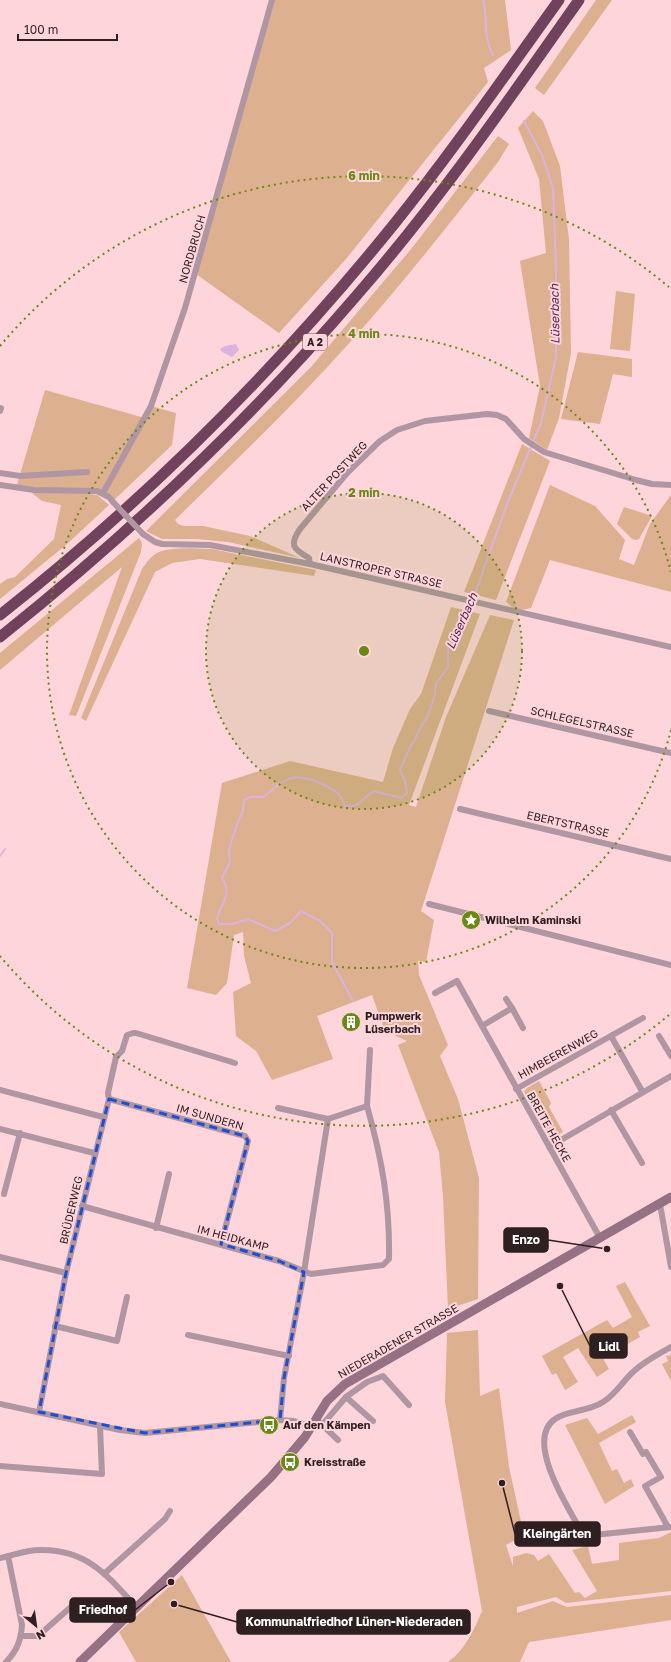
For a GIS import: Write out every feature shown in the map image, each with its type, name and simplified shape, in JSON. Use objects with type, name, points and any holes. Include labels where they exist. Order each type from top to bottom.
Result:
[{"type":"highway","name":"A 2","points":[[0,615],[95,536],[152,484],[214,425],[293,343],[350,278],[421,190],[478,114],[559,0]]},
{"type":"highway","name":"A 2","points":[[0,637],[69,581],[166,495],[253,410],[304,355],[361,290],[434,202],[466,160],[579,0]]},
{"type":"street","name":"NORDBRUCH","points":[[103,493],[151,406],[185,308],[272,0]]},
{"type":"street","name":"ALTER POSTWEG","points":[[310,564],[309,558],[296,550],[293,544],[293,538],[324,498],[380,441],[397,430],[425,421],[486,414],[497,415],[506,419],[524,440],[540,450],[636,480],[652,484],[671,485]]},
{"type":"street","points":[[0,473],[20,476],[87,472]]},
{"type":"street","points":[[0,485],[34,490],[90,490],[103,493]]},
{"type":"street","name":"LANSTROPER STRASSE","points":[[103,493],[143,534],[155,542],[162,544],[210,545],[310,564],[671,647]]},
{"type":"street","name":"SCHLEGELSTRASSE","points":[[489,711],[671,753]]},
{"type":"street","name":"EBERTSTRASSE","points":[[460,808],[671,859]]},
{"type":"street","points":[[429,904],[671,965]]},
{"type":"street","name":"BREITE HECKE","points":[[435,993],[457,981],[600,1238]]},
{"type":"street","points":[[506,999],[523,1028]]},
{"type":"street","points":[[482,1026],[512,1008]]},
{"type":"street","name":"HIMBEERENWEG","points":[[516,1089],[643,1018]]},
{"type":"street","name":"BRÜDERWEG","points":[[39,1412],[66,1273],[94,1152],[109,1099],[108,1093],[116,1057],[122,1051],[127,1036],[136,1033],[235,1063]]},
{"type":"street","name":"HIMBEERENWEG","points":[[610,1036],[642,1091]]},
{"type":"street","points":[[660,1036],[671,1056]]},
{"type":"street","points":[[304,1272],[311,1274],[383,1265],[389,1259],[390,1228],[387,1190],[367,1106],[370,1050]]},
{"type":"street","points":[[549,1147],[642,1091],[671,1076]]},
{"type":"street","points":[[0,1090],[104,1117]]},
{"type":"street","name":"IM SUNDERN","points":[[109,1099],[245,1136],[248,1141],[221,1244]]},
{"type":"street","points":[[278,1108],[328,1119],[367,1106]]},
{"type":"street","points":[[611,1110],[642,1163]]},
{"type":"street","points":[[280,1420],[284,1378],[304,1272],[328,1119]]},
{"type":"street","points":[[0,1128],[94,1152]]},
{"type":"street","points":[[4,1194],[20,1133]]},
{"type":"street","points":[[156,1228],[169,1174]]},
{"type":"street","name":"NIEDERADENER STRASSE","points":[[80,1662],[271,1478],[305,1437],[312,1423],[327,1401],[345,1384],[671,1197]]},
{"type":"street","points":[[660,1204],[671,1267]]},
{"type":"street","name":"IM HEIDKAMP","points":[[82,1206],[156,1228],[221,1244],[279,1261],[304,1272]]},
{"type":"street","points":[[0,1257],[66,1273]]},
{"type":"street","points":[[55,1326],[117,1341],[127,1297]]},
{"type":"street","points":[[188,1335],[289,1356]]},
{"type":"street","points":[[630,1432],[642,1454],[646,1452],[661,1477],[645,1486],[670,1527],[584,1536],[552,1476],[546,1456],[545,1430],[555,1418],[590,1409],[603,1402],[614,1394],[638,1366],[671,1348]]},
{"type":"street","points":[[323,1424],[346,1397],[367,1382],[383,1376],[409,1405]]},
{"type":"street","points":[[346,1397],[373,1421]]},
{"type":"street","points":[[0,1404],[100,1426],[146,1433],[280,1420],[323,1424],[338,1440]]},
{"type":"street","points":[[0,1466],[102,1474],[100,1426]]},
{"type":"street","points":[[106,1573],[165,1519],[170,1511]]},
{"type":"street","points":[[0,1558],[38,1550],[55,1551],[77,1556],[90,1561],[106,1573],[137,1608]]},
{"type":"street","points":[[6,1662],[14,1653],[22,1636],[22,1625],[8,1556]]},
{"type":"street","points":[[22,1636],[38,1636],[72,1606]]},
{"type":"highlighted area","points":[[109,1099],[245,1136],[248,1141],[221,1244],[279,1261],[304,1272],[284,1378],[280,1420],[145,1433],[39,1412],[66,1273]]},
{"type":"shaded area","points":[[272,0],[505,0],[511,50],[484,68],[488,82],[346,259],[279,333],[196,274]]},
{"type":"shaded area","points":[[596,0],[612,0],[544,95],[535,88]]},
{"type":"shaded area","points":[[533,111],[543,121],[560,166],[569,240],[571,353],[559,418],[547,450],[529,438],[540,386],[520,261],[546,253],[539,179],[518,128]]},
{"type":"shaded area","points":[[498,136],[509,144],[498,162],[390,297],[352,340],[265,432],[175,520],[178,524],[184,526],[203,526],[250,536],[300,558],[228,542],[197,539],[162,539],[146,531],[311,367],[412,248]]},
{"type":"shaded area","points":[[616,291],[635,294],[630,351],[610,349]]},
{"type":"shaded area","points":[[236,344],[239,350],[232,357],[222,352],[220,349],[225,346]]},
{"type":"shaded area","points":[[578,352],[632,359],[632,377],[613,374],[600,424],[561,419]]},
{"type":"shaded area","points":[[45,390],[145,418],[151,406],[176,413],[172,445],[113,501],[103,493],[16,488]]},
{"type":"shaded area","points":[[522,444],[550,461],[496,600],[464,592]]},
{"type":"shaded area","points":[[550,485],[595,506],[625,540],[619,559],[634,565],[650,524],[671,495],[671,592],[550,560],[531,608],[517,611],[506,602]]},
{"type":"shaded area","points":[[32,493],[83,493],[97,495],[109,505],[67,544],[0,599],[0,584],[7,579],[15,577],[54,539],[61,505],[42,501]]},
{"type":"shaded area","points":[[624,507],[652,516],[639,539],[632,539],[617,524]]},
{"type":"shaded area","points":[[139,538],[142,543],[141,552],[76,716],[69,715],[122,567],[0,670],[0,653]]},
{"type":"shaded area","points":[[170,549],[212,549],[316,570],[314,576],[200,559],[172,563],[155,572],[86,721],[81,718],[142,569],[147,562],[157,553]]},
{"type":"shaded area","points":[[451,607],[480,614],[409,805],[416,807],[446,717],[490,615],[514,620],[421,911],[434,920],[426,962],[418,961],[419,975],[448,1045],[440,1056],[458,1099],[479,1178],[478,1299],[448,1309],[443,1196],[439,1152],[398,1045],[407,1041],[385,1031],[372,995],[317,1016],[333,1059],[272,1080],[256,1051],[236,1036],[233,992],[251,983],[244,956],[243,932],[234,935],[227,983],[216,995],[187,988],[222,783],[290,761],[383,782],[393,748],[410,709],[421,694]]},
{"type":"shaded area","points":[[539,1081],[551,1103],[549,1107],[563,1132],[553,1137],[549,1136],[524,1092],[527,1088]]},
{"type":"shaded area","points":[[625,1282],[650,1326],[638,1332],[640,1337],[603,1358],[609,1369],[597,1377],[578,1348],[563,1357],[578,1382],[565,1390],[556,1373],[552,1375],[542,1356],[607,1320],[613,1328],[632,1317],[616,1286]]},
{"type":"shaded area","points":[[478,1330],[480,1396],[499,1388],[509,1467],[524,1535],[506,1545],[513,1566],[513,1557],[526,1553],[534,1555],[538,1561],[549,1554],[575,1593],[579,1592],[585,1598],[597,1591],[572,1550],[588,1546],[592,1564],[619,1560],[619,1543],[659,1538],[671,1532],[671,1591],[566,1603],[556,1597],[517,1607],[517,1613],[553,1601],[567,1607],[671,1595],[671,1620],[529,1642],[520,1662],[448,1662],[464,1646],[482,1611],[445,1402],[447,1333]]},
{"type":"shaded area","points":[[671,1355],[671,1381],[662,1364],[668,1361],[666,1356]]},
{"type":"shaded area","points":[[632,1415],[636,1422],[599,1443],[612,1471],[617,1469],[624,1483],[631,1479],[634,1486],[605,1504],[565,1425],[587,1418],[598,1434]]},
{"type":"shaded area","points":[[182,1575],[231,1662],[136,1662],[119,1632]]},
{"type":"waterway","name":"Lüserbach","points":[[483,0],[486,14],[488,41],[493,55]]},
{"type":"waterway","name":"Lüserbach","points":[[353,1001],[332,962],[332,933],[320,921],[301,911],[290,923],[275,931],[248,919],[232,924],[219,924],[217,919],[226,894],[225,884],[222,878],[230,862],[229,849],[243,811],[244,800],[251,797],[263,797],[278,785],[291,778],[305,778],[328,787],[342,798],[345,806],[354,806],[358,804],[374,791],[401,798],[407,793],[405,781],[400,770],[411,745],[427,718],[435,695],[436,684],[448,667],[448,648],[459,635],[466,619],[507,504],[541,423],[556,357],[556,268],[553,188],[542,155],[524,121]]},
{"type":"waterway","points":[[0,856],[5,849]]},
{"type":"place","name":"Wilhelm Kaminski","points":[[471,920]]},
{"type":"place","name":"Pumpwerk Lüserbach","points":[[351,1022]]},
{"type":"place","name":"Enzo","points":[[607,1249]]},
{"type":"place","name":"Lidl","points":[[560,1286]]},
{"type":"place","name":"Auf den Kämpen","points":[[269,1425]]},
{"type":"place","name":"Kreisstraße","points":[[290,1462]]},
{"type":"place","name":"Kleingärten","points":[[502,1483]]},
{"type":"place","name":"Friedhof","points":[[171,1582]]},
{"type":"place","name":"Kommunalfriedhof Lünen-Niederaden","points":[[174,1604]]}]
